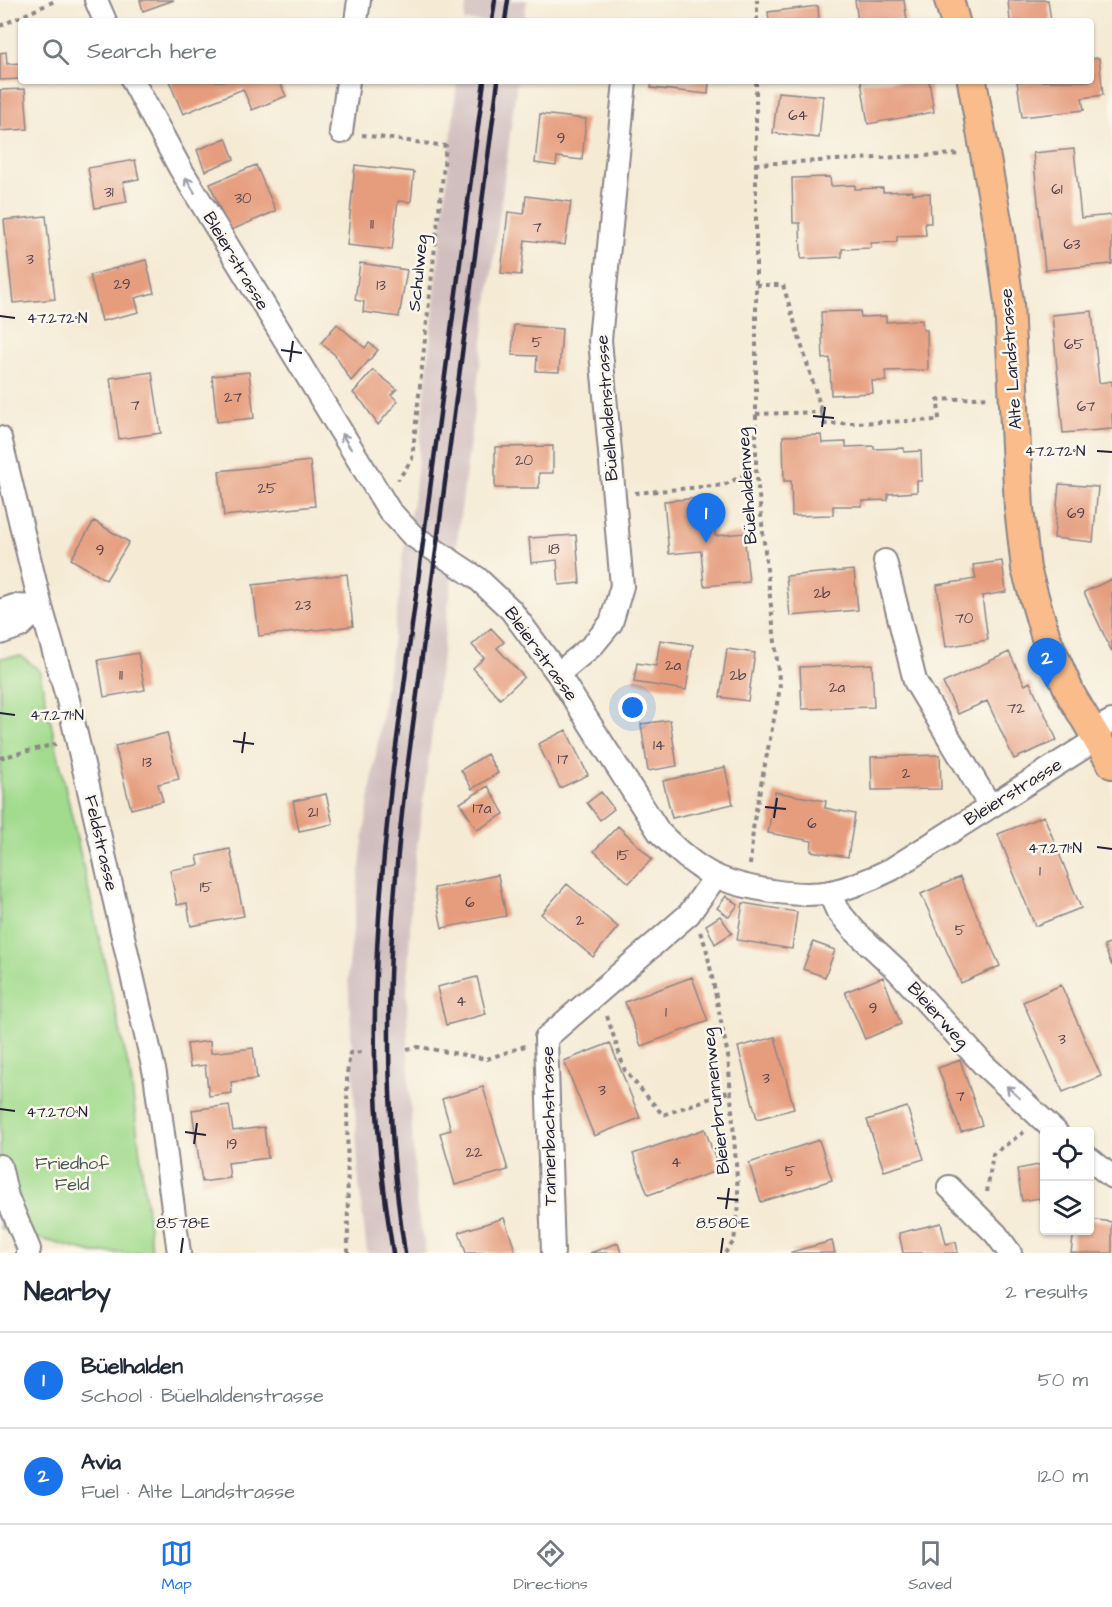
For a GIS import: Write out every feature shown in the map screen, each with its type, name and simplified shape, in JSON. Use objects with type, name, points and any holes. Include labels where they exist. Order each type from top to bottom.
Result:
[{"type":"main road","points":[[949,0],[954,18]]},
{"type":"main road","name":"Alte Landstrasse","points":[[973,84],[1000,237],[1009,303],[1019,508],[1026,569],[1046,638],[1071,695],[1100,730],[1112,764]]},
{"type":"street","points":[[96,0],[104,18]]},
{"type":"street","points":[[356,18],[358,0]]},
{"type":"street","name":"Bleierstrasse","points":[[136,84],[180,168],[389,510],[412,535],[477,578],[511,610],[558,674],[659,832],[676,850],[716,876],[746,886],[785,893],[829,892],[868,881],[892,869],[990,806],[1100,730]]},
{"type":"street","points":[[341,132],[348,84]]},
{"type":"street","name":"Büelhaldenstrasse","points":[[558,674],[593,645],[611,624],[622,586],[600,340],[625,84]]},
{"type":"street","name":"Feldstrasse","points":[[0,438],[41,608],[68,700],[155,1074],[179,1253]]},
{"type":"street","points":[[885,561],[915,681],[990,806]]},
{"type":"street","points":[[0,611],[14,606],[41,608]]},
{"type":"street","points":[[0,633],[20,626],[41,608]]},
{"type":"street","name":"Tannenbachstrasse","points":[[554,1253],[546,1038],[689,914],[716,876]]},
{"type":"street","name":"Bleierweg","points":[[829,892],[837,910],[855,931],[898,971],[983,1064],[1049,1126]]},
{"type":"street","points":[[1094,1163],[1112,1177]]},
{"type":"street","points":[[0,1166],[7,1197],[29,1250],[28,1253]]},
{"type":"street","points":[[949,1187],[996,1234],[1010,1253]]},
{"type":"path","points":[[0,26],[57,0]]},
{"type":"path","points":[[757,18],[758,0]]},
{"type":"path","name":"Büelhaldenweg","points":[[746,886],[754,820],[780,688],[756,469],[756,84]]},
{"type":"path","name":"Schulweg","points":[[341,132],[446,146],[412,459],[396,482],[376,491]]},
{"type":"path","points":[[755,164],[970,153]]},
{"type":"path","points":[[756,285],[783,285],[824,424],[939,420],[938,400],[994,397]]},
{"type":"path","points":[[756,414],[822,412]]},
{"type":"path","points":[[613,495],[724,485],[756,469]]},
{"type":"path","points":[[0,758],[77,739]]},
{"type":"path","name":"Bleierbrunnenweg","points":[[689,914],[697,925],[706,947],[728,1056],[739,1205],[734,1241],[725,1253]]},
{"type":"path","points":[[599,992],[625,1071],[663,1115],[731,1091]]},
{"type":"path","points":[[407,1049],[419,1047],[487,1059],[546,1038]]},
{"type":"path","points":[[348,1253],[347,1074],[350,1053],[362,1052]]},
{"type":"path","points":[[982,1220],[993,1154],[1049,1126]]},
{"type":"shaded area","points":[[467,0],[527,0],[524,18],[464,18]]},
{"type":"shaded area","points":[[457,84],[517,84],[412,885],[407,998],[409,1082],[417,1209],[426,1253],[367,1253],[359,1184],[348,974],[362,848],[401,584],[402,559],[415,490]]},
{"type":"green space","name":"Friedhof Feld","points":[[21,656],[39,670],[131,1079],[152,1253],[93,1253],[0,1228],[0,658]]},
{"type":"building","points":[[140,0],[174,0],[143,11]]},
{"type":"building","points":[[855,0],[904,0],[907,18],[858,18]]},
{"type":"building","points":[[1008,0],[1048,0],[1051,18],[1010,18]]},
{"type":"building","points":[[818,6],[819,18],[769,18],[768,12]]},
{"type":"building","points":[[6,52],[7,64],[18,63],[18,79],[0,80],[0,53]]},
{"type":"building","points":[[1099,58],[1103,95],[1082,98],[1084,110],[1022,117],[1017,84],[1094,84],[1094,59]]},
{"type":"building","points":[[170,84],[283,84],[281,85],[286,96],[252,110],[243,89],[183,114]]},
{"type":"building","points":[[652,84],[709,84],[708,94],[651,88]]},
{"type":"building","points":[[861,84],[929,84],[934,112],[868,124]]},
{"type":"building","points":[[25,89],[28,129],[0,131],[0,90]]},
{"type":"building","points":[[778,92],[823,96],[819,138],[773,133]]},
{"type":"building","points":[[540,114],[586,119],[582,160],[557,157],[556,166],[535,163]]},
{"type":"building","points":[[226,138],[234,159],[205,171],[197,150]]},
{"type":"building","points":[[1074,149],[1081,218],[1112,215],[1112,264],[1045,270],[1033,153]]},
{"type":"building","points":[[135,160],[139,179],[123,182],[127,202],[95,208],[88,168]]},
{"type":"building","points":[[256,165],[276,211],[229,231],[210,184]]},
{"type":"building","points":[[355,165],[414,172],[411,202],[398,201],[392,250],[347,245]]},
{"type":"building","points":[[830,177],[831,186],[855,185],[855,189],[883,188],[883,192],[930,193],[931,223],[925,223],[926,235],[897,236],[897,242],[871,243],[871,248],[842,249],[842,257],[801,259],[800,223],[793,223],[792,178]]},
{"type":"building","points":[[526,196],[571,202],[565,245],[525,240],[521,275],[501,273],[508,212],[524,214]]},
{"type":"building","points":[[46,216],[55,299],[13,303],[4,220]]},
{"type":"building","points":[[146,260],[154,293],[135,298],[139,312],[102,321],[90,275]]},
{"type":"building","points":[[360,263],[407,270],[399,317],[363,312],[364,302],[355,300]]},
{"type":"building","points":[[860,311],[861,317],[886,316],[886,322],[922,320],[923,330],[927,330],[928,370],[885,371],[886,381],[872,381],[873,393],[831,395],[830,358],[823,359],[821,312]]},
{"type":"building","points":[[1092,311],[1099,383],[1112,381],[1112,429],[1063,433],[1052,315]]},
{"type":"building","points":[[337,324],[365,348],[369,343],[378,350],[351,381],[335,355],[321,343]]},
{"type":"building","points":[[514,325],[562,329],[559,372],[536,371],[537,356],[512,355]]},
{"type":"building","points":[[373,370],[397,389],[391,395],[398,401],[378,425],[353,393]]},
{"type":"building","points":[[152,372],[161,433],[119,439],[110,378]]},
{"type":"building","points":[[249,372],[254,418],[217,422],[212,376]]},
{"type":"building","points":[[821,435],[822,443],[846,442],[846,447],[874,446],[874,449],[904,448],[904,452],[921,451],[922,481],[917,481],[917,492],[888,494],[888,500],[862,501],[862,506],[833,506],[833,515],[792,516],[791,481],[784,481],[783,436]]},
{"type":"building","points":[[553,446],[553,473],[539,473],[539,488],[495,488],[495,447]]},
{"type":"building","points":[[310,461],[315,506],[224,516],[219,471]]},
{"type":"building","points":[[1059,484],[1098,487],[1093,542],[1054,538]]},
{"type":"building","points":[[712,497],[715,536],[744,533],[749,582],[704,586],[701,551],[669,554],[664,501]]},
{"type":"building","points":[[94,521],[129,542],[106,580],[71,559]]},
{"type":"building","points":[[576,535],[580,583],[559,585],[557,560],[531,563],[529,538]]},
{"type":"building","points":[[1002,561],[1006,592],[982,596],[988,640],[946,647],[937,585],[976,579],[973,565]]},
{"type":"building","points":[[854,570],[858,610],[790,616],[786,576]]},
{"type":"building","points":[[347,574],[353,626],[259,636],[253,585]]},
{"type":"building","points":[[1112,579],[1112,652],[1084,592]]},
{"type":"building","points":[[491,628],[504,642],[497,648],[524,677],[500,699],[473,668],[484,658],[472,645]]},
{"type":"building","points":[[660,640],[693,645],[686,690],[634,682],[637,663],[656,666]]},
{"type":"building","points":[[727,649],[755,653],[748,701],[720,697]]},
{"type":"building","points":[[1009,652],[1025,685],[1030,682],[1057,740],[1014,759],[987,701],[958,714],[943,683]]},
{"type":"building","points":[[138,653],[145,690],[104,697],[98,660]]},
{"type":"building","points":[[872,664],[874,707],[802,709],[800,667]]},
{"type":"building","points":[[670,720],[677,766],[648,771],[641,724]]},
{"type":"building","points":[[566,730],[588,775],[560,788],[538,744]]},
{"type":"building","points":[[167,733],[179,779],[158,784],[163,801],[131,809],[115,746]]},
{"type":"building","points":[[487,754],[498,773],[472,789],[461,770]]},
{"type":"building","points":[[940,755],[941,789],[872,790],[871,757]]},
{"type":"building","points":[[725,767],[733,804],[672,818],[663,781]]},
{"type":"building","points":[[488,786],[504,814],[477,830],[460,803]]},
{"type":"building","points":[[601,792],[614,809],[600,820],[587,803]]},
{"type":"building","points":[[775,792],[826,801],[825,808],[855,814],[848,857],[811,851],[812,841],[768,833]]},
{"type":"building","points":[[326,794],[333,824],[299,831],[293,801]]},
{"type":"building","points":[[1044,816],[1081,908],[1035,926],[998,834]]},
{"type":"building","points":[[618,826],[652,859],[629,883],[594,851]]},
{"type":"building","points":[[230,849],[244,916],[191,926],[187,903],[177,905],[170,870],[199,865],[197,856]]},
{"type":"building","points":[[498,875],[506,916],[442,928],[434,888]]},
{"type":"building","points":[[960,877],[1000,966],[961,983],[921,894]]},
{"type":"building","points":[[567,884],[618,927],[593,957],[541,914]]},
{"type":"building","points":[[726,896],[738,905],[729,917],[717,908]]},
{"type":"building","points":[[743,903],[797,912],[792,949],[737,940]]},
{"type":"building","points":[[720,916],[732,933],[715,944],[706,925]]},
{"type":"building","points":[[813,942],[835,950],[825,977],[803,969]]},
{"type":"building","points":[[1112,943],[1112,966],[1104,946]]},
{"type":"building","points":[[477,977],[486,1014],[446,1025],[437,987]]},
{"type":"building","points":[[692,977],[708,1021],[641,1046],[625,1002]]},
{"type":"building","points":[[883,977],[901,1024],[865,1039],[845,992]]},
{"type":"building","points":[[1061,985],[1101,1076],[1063,1092],[1023,1002]]},
{"type":"building","points":[[775,1037],[794,1109],[757,1119],[738,1047]]},
{"type":"building","points":[[210,1041],[211,1053],[253,1048],[257,1079],[231,1082],[232,1093],[209,1096],[205,1065],[190,1067],[187,1044]]},
{"type":"building","points":[[610,1043],[640,1118],[594,1136],[564,1061]]},
{"type":"building","points":[[960,1060],[982,1125],[961,1132],[938,1068]]},
{"type":"building","points":[[483,1087],[508,1170],[455,1185],[440,1133],[451,1130],[442,1099]]},
{"type":"building","points":[[229,1105],[233,1131],[264,1127],[268,1158],[228,1163],[230,1178],[202,1182],[192,1110]]},
{"type":"building","points":[[907,1107],[924,1159],[884,1171],[867,1120]]},
{"type":"building","points":[[705,1129],[719,1170],[648,1195],[633,1154]]},
{"type":"building","points":[[819,1140],[832,1180],[761,1202],[749,1163]]},
{"type":"building","points":[[1040,1165],[1040,1203],[1039,1198],[1022,1201],[1017,1169]]},
{"type":"building","points":[[504,1218],[516,1253],[466,1253],[459,1232]]},
{"type":"building","points":[[1094,1220],[1112,1222],[1112,1253],[1071,1253],[1073,1235],[1094,1235]]},
{"type":"building","points":[[941,1223],[946,1244],[956,1242],[958,1253],[903,1253],[899,1233]]},
{"type":"building","points":[[832,1241],[835,1253],[791,1253],[791,1252]]},
{"type":"building","points":[[618,1243],[621,1253],[590,1253]]},
{"type":"railway","points":[[492,18],[495,0]]},
{"type":"railway","points":[[505,18],[508,0]]},
{"type":"railway","points":[[393,1253],[381,1158],[376,1087],[375,989],[382,879],[393,769],[484,84]]},
{"type":"railway","points":[[405,1253],[397,1193],[389,1072],[391,951],[395,891],[407,770],[498,84]]},
{"type":"place","name":"Büelhalden","points":[[706,543]]},
{"type":"place","name":"Avia","points":[[1047,688]]}]
